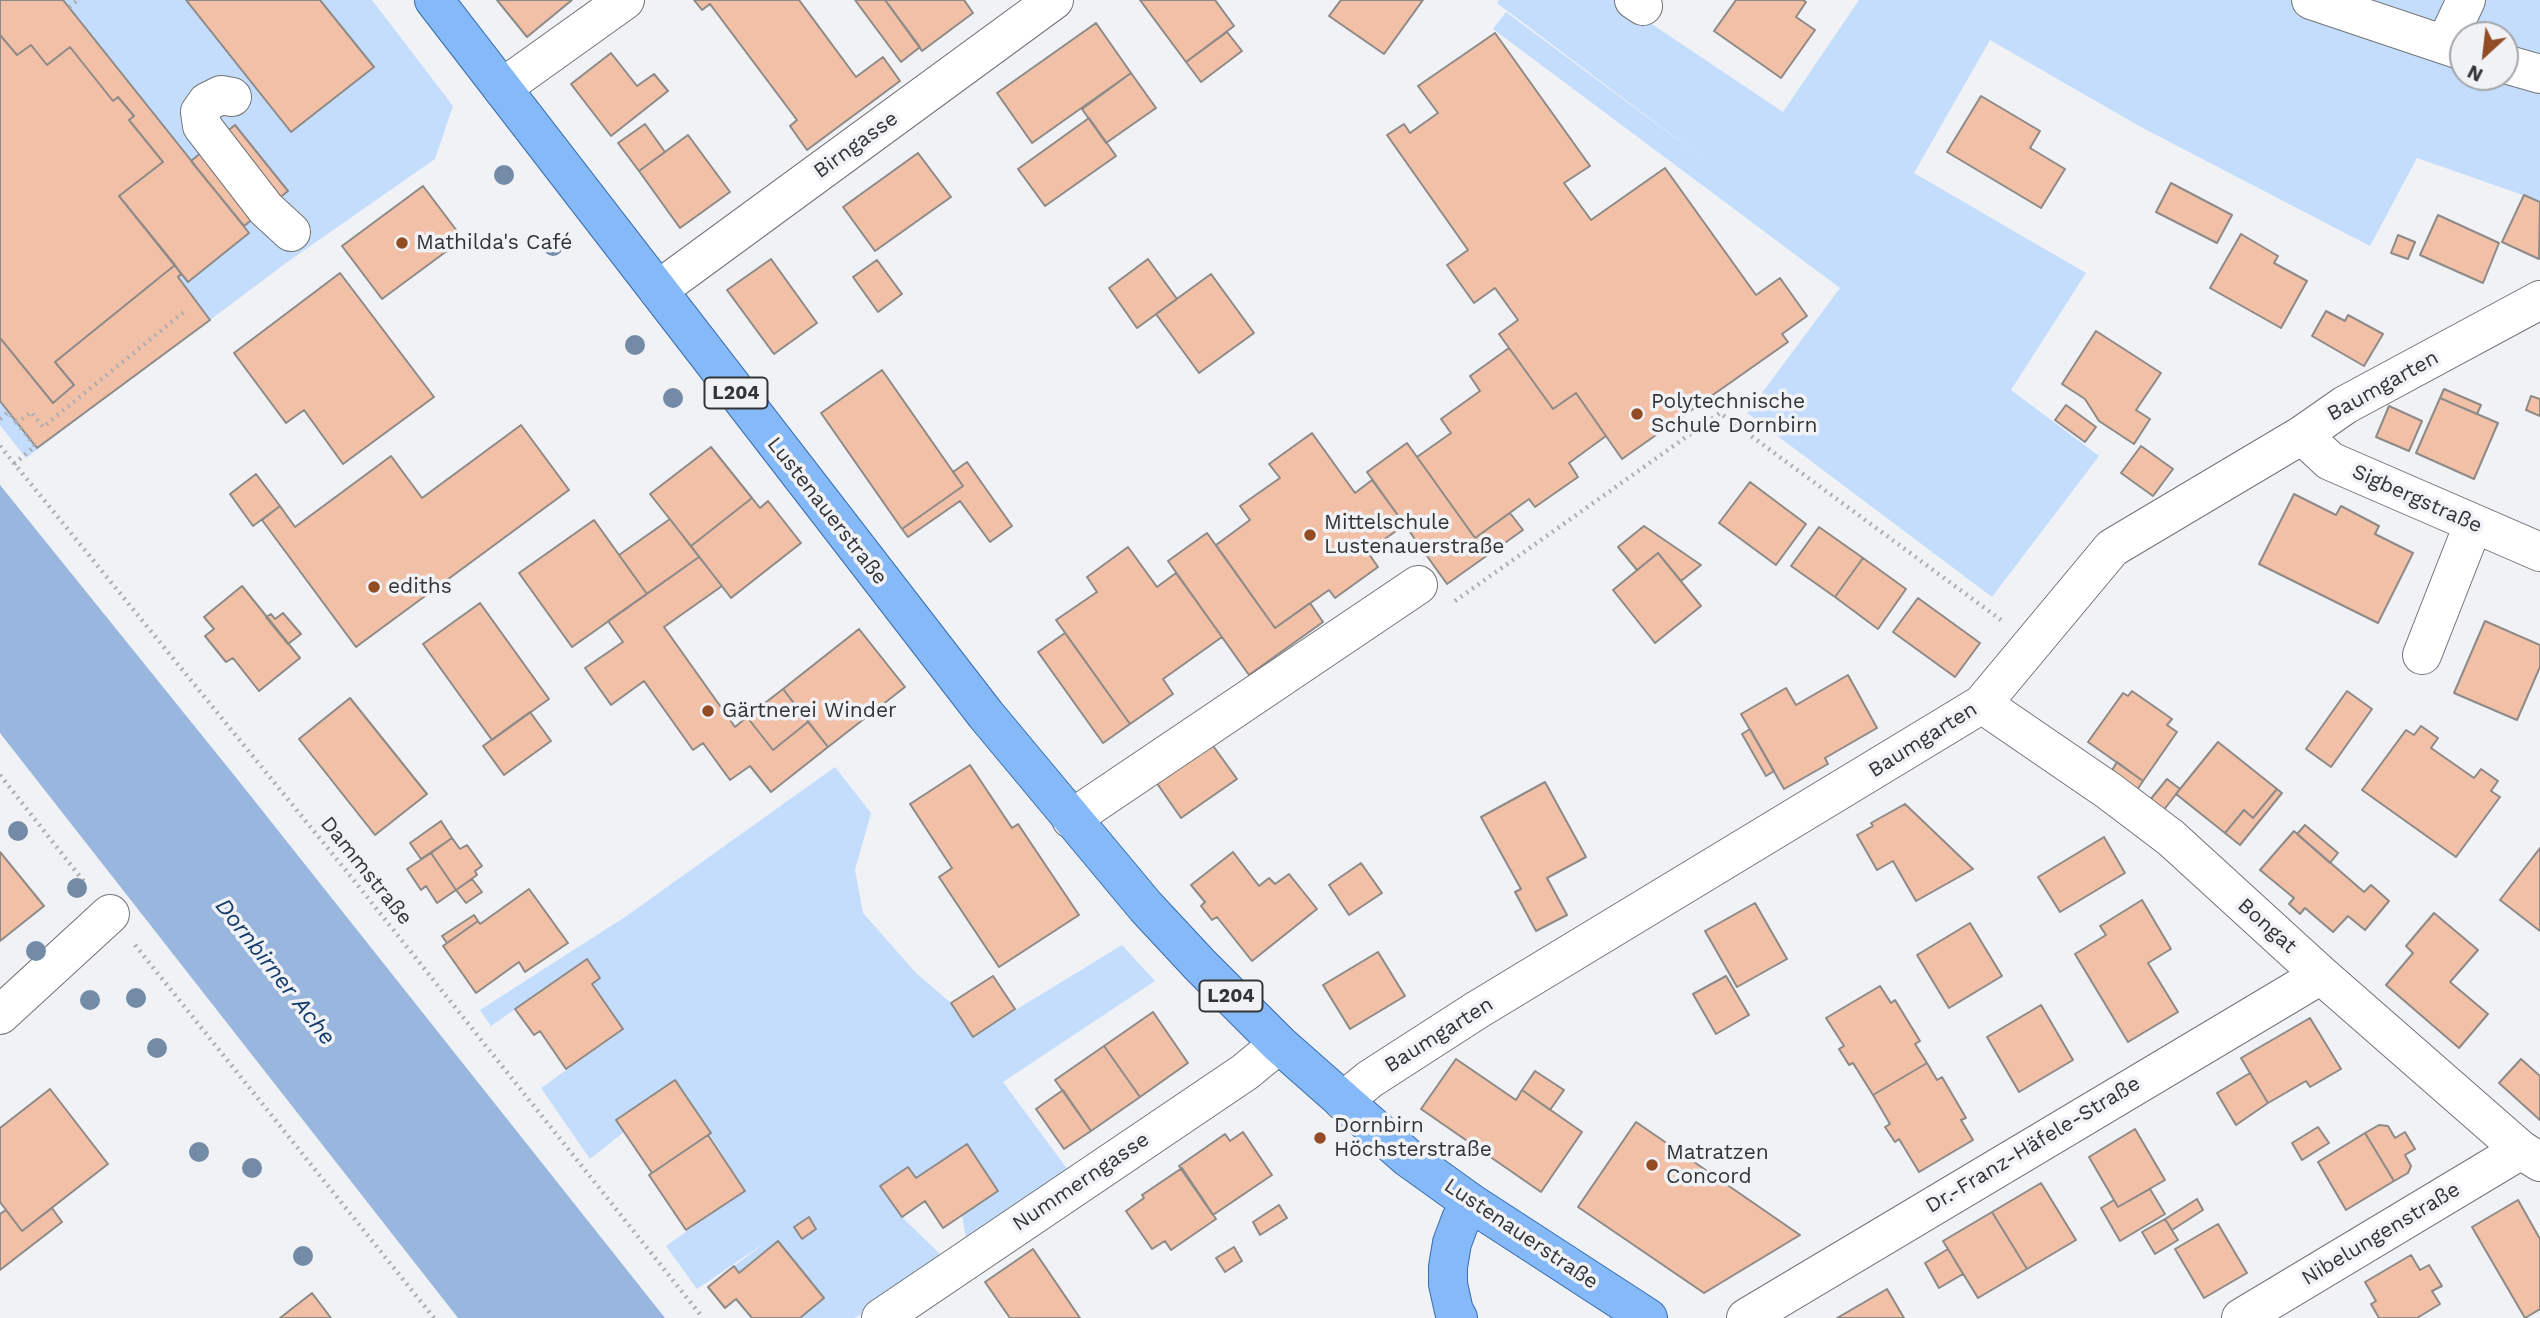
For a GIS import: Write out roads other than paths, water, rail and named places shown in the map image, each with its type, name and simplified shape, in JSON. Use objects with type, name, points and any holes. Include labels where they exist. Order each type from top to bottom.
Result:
[{"type":"main road","name":"Lustenauerstraße","points":[[434,0],[986,715],[1120,878],[1279,1044],[1407,1157],[1471,1203],[1648,1318]]},
{"type":"main road","points":[[1458,1318],[1448,1284],[1448,1267],[1452,1243],[1461,1219],[1471,1203]]},
{"type":"street","points":[[502,88],[625,0]]},
{"type":"street","name":"Birngasse","points":[[658,290],[1054,0]]},
{"type":"street","points":[[2311,0],[2449,46]]},
{"type":"street","points":[[2461,21],[2466,0]]},
{"type":"street","points":[[2519,68],[2540,74]]},
{"type":"street","points":[[232,97],[221,95],[207,102],[200,112],[202,126],[266,209],[292,232]]},
{"type":"street","name":"Baumgarten","points":[[1343,1101],[1370,1079],[1477,1010],[1982,704],[2112,548],[2302,435],[2345,405],[2540,300]]},
{"type":"street","name":"Sigbergstraße","points":[[2302,435],[2330,461],[2540,552]]},
{"type":"street","points":[[2422,655],[2473,525]]},
{"type":"street","points":[[1071,819],[1418,585]]},
{"type":"street","name":"Bongat","points":[[1982,704],[2109,791],[2171,838],[2321,975],[2531,1156]]},
{"type":"street","points":[[0,1014],[110,914]]},
{"type":"street","name":"Dr.-Franz-Häfele-Straße","points":[[1745,1318],[2321,975]]},
{"type":"street","name":"Nummerngasse","points":[[881,1318],[1245,1072],[1279,1044]]},
{"type":"street","name":"Nibelungenstraße","points":[[2241,1318],[2531,1156]]},
{"type":"water","name":"Dornbirner Ache","points":[[0,485],[665,1318],[458,1318],[0,733]]},
{"type":"place","name":"Mathilda's Café","points":[[402,243]]},
{"type":"place","name":"Polytechnische Schule Dornbirn","points":[[1637,414]]},
{"type":"place","name":"Mittelschule Lustenauerstraße","points":[[1310,535]]},
{"type":"place","name":"ediths","points":[[374,587]]},
{"type":"place","name":"Gärtnerei Winder","points":[[708,711]]},
{"type":"place","name":"Dornbirn Höchsterstraße","points":[[1320,1138]]},
{"type":"place","name":"Matratzen Concord","points":[[1652,1165]]}]
